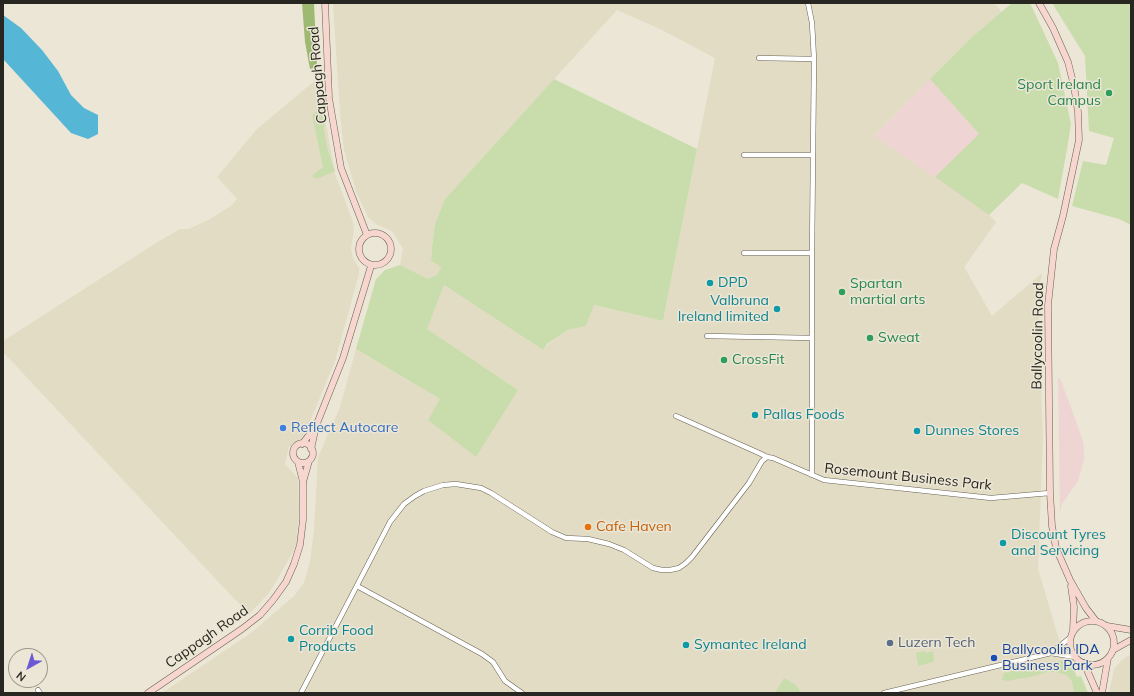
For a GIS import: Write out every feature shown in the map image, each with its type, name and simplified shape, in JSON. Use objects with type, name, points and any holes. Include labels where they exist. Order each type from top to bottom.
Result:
[{"type":"street","name":"Cappagh Road","points":[[325,3],[329,98],[341,168],[366,235]]},
{"type":"street","name":"Rosemount Business Park","points":[[808,3],[812,23],[814,59],[812,475]]},
{"type":"street","name":"Ballycoolin Road","points":[[1039,3],[1053,28],[1068,62],[1078,112],[1079,140],[1063,216],[1054,249],[1048,305],[1050,493],[1052,526],[1056,548],[1070,580],[1086,608],[1096,621]]},
{"type":"street","points":[[759,58],[814,59]]},
{"type":"street","points":[[744,154],[813,155]]},
{"type":"street","points":[[373,233],[384,236],[391,245],[391,254],[388,259],[380,265],[371,266],[362,260],[360,255],[360,244],[366,235],[373,233]]},
{"type":"street","points":[[744,253],[812,253]]},
{"type":"street","name":"Cappagh Road","points":[[303,482],[312,456],[311,449],[316,426],[343,358],[371,266]]},
{"type":"street","points":[[707,336],[812,338]]},
{"type":"street","name":"Rosemount Business Park","points":[[676,416],[760,452],[766,457],[773,458],[824,480],[971,497],[991,498],[1050,493]]},
{"type":"street","name":"Cappagh Road","points":[[148,693],[242,629],[260,615],[286,582],[300,545],[304,520],[303,482],[298,462],[294,458],[293,452],[296,447],[302,444],[316,426]]},
{"type":"street","points":[[302,444],[307,445],[311,449]]},
{"type":"street","points":[[301,693],[390,522],[404,504],[414,496],[443,485],[456,484],[481,488],[552,532],[566,538],[588,539],[609,544],[624,550],[653,568],[670,570],[679,568],[686,564],[749,483],[766,457]]},
{"type":"street","points":[[298,462],[303,463],[309,461]]},
{"type":"street","name":"Ballycoolin Road","points":[[1070,580],[1074,607],[1072,634]]},
{"type":"street","points":[[357,586],[482,654],[492,662],[505,680],[522,693]]},
{"type":"street","points":[[1051,653],[1072,634],[1080,624],[1086,622],[1096,621],[1107,626],[1131,630]]},
{"type":"street","points":[[1084,663],[1097,664],[1103,662],[1108,658],[1113,650],[1114,638],[1107,626]]},
{"type":"street","points":[[1072,634],[1071,648],[1076,657],[1084,663],[1096,693]]},
{"type":"street","points":[[1113,650],[1131,640]]},
{"type":"street","points":[[884,693],[1051,653],[1076,657]]},
{"type":"street","points":[[1102,693],[1108,658]]},
{"type":"shaded area","points":[[333,3],[994,3],[1002,12],[973,36],[874,136],[989,215],[996,222],[964,267],[992,316],[1042,273],[1038,295],[1043,437],[1038,569],[1075,693],[162,693],[251,633],[294,596],[304,583],[310,562],[314,530],[318,457],[340,407],[356,349],[440,399],[518,390],[426,329],[444,285],[543,350],[547,345],[568,330],[586,326],[594,305],[663,321],[715,58],[660,29],[617,10],[445,199],[435,224],[431,261],[441,267],[437,275],[428,279],[400,265],[403,249],[393,232],[376,224],[368,217],[357,194],[344,150],[340,114]]},
{"type":"shaded area","points":[[318,78],[335,174],[353,222],[354,230],[351,248],[353,258],[359,268],[359,274],[335,361],[304,436],[289,447],[285,464],[298,478],[299,513],[296,546],[269,593],[249,614],[3,352],[3,341],[156,243],[180,229],[189,229],[210,219],[232,205],[237,199],[217,177],[256,130]]},
{"type":"shaded area","points":[[930,79],[979,134],[989,215],[996,222],[964,267],[992,316],[874,136]]},
{"type":"shaded area","points":[[1058,378],[1061,380],[1083,441],[1084,449],[1084,459],[1078,481],[1062,504],[1060,513]]},
{"type":"shaded area","points":[[1131,654],[1131,693],[1109,693],[1114,669],[1122,660]]},
{"type":"green space","points":[[302,3],[314,3],[317,67],[310,69],[305,42]]},
{"type":"green space","points":[[1012,3],[1030,3],[1058,63],[1071,124],[1058,199],[1022,183],[989,215],[935,177],[979,134],[930,79],[973,36]]},
{"type":"green space","name":"Sport Ireland Campus","points":[[1052,3],[1131,3],[1131,225],[1119,219],[1072,206],[1083,161],[1106,165],[1114,138],[1089,131],[1085,56]]},
{"type":"green space","points":[[554,79],[697,149],[663,321],[594,305],[586,326],[568,330],[547,344],[543,350],[444,285],[427,329],[518,390],[476,457],[428,420],[440,399],[356,349],[376,279],[385,270],[400,265],[428,279],[437,275],[441,267],[431,261],[432,247],[435,224],[445,199]]},
{"type":"green space","points":[[317,111],[324,119],[324,130],[328,151],[335,171],[317,179],[312,176],[323,167],[312,115]]},
{"type":"green space","points":[[925,651],[926,653],[933,651],[934,660],[933,662],[918,666],[916,653]]},
{"type":"green space","points":[[1062,661],[1073,667],[1077,677],[1081,676],[1088,693],[1074,693],[1072,682],[1067,675],[1056,672],[1047,672],[1031,677],[1008,681],[1002,680],[1004,673]]},
{"type":"green space","points":[[784,678],[796,685],[801,693],[775,693]]},
{"type":"water","points":[[3,15],[21,28],[42,50],[58,71],[71,95],[84,108],[98,115],[98,134],[88,139],[71,133],[3,59]]},
{"type":"place","name":"Sport Ireland Campus","points":[[1109,93]]},
{"type":"place","name":"DPD","points":[[710,283]]},
{"type":"place","name":"Spartan martial arts","points":[[842,292]]},
{"type":"place","name":"Valbruna Ireland limited","points":[[777,309]]},
{"type":"place","name":"Sweat","points":[[870,338]]},
{"type":"place","name":"CrossFit","points":[[724,360]]},
{"type":"place","name":"Pallas Foods","points":[[755,415]]},
{"type":"place","name":"Reflect Autocare","points":[[283,428]]},
{"type":"place","name":"Dunnes Stores","points":[[917,431]]},
{"type":"place","name":"Cafe Haven","points":[[588,527]]},
{"type":"place","name":"Discount Tyres and Servicing","points":[[1003,543]]},
{"type":"place","name":"Corrib Food Products","points":[[291,639]]},
{"type":"place","name":"Luzern Tech","points":[[890,643]]},
{"type":"place","name":"Symantec Ireland","points":[[686,645]]},
{"type":"place","name":"Ballycoolin IDA Business Park","points":[[994,658]]}]
